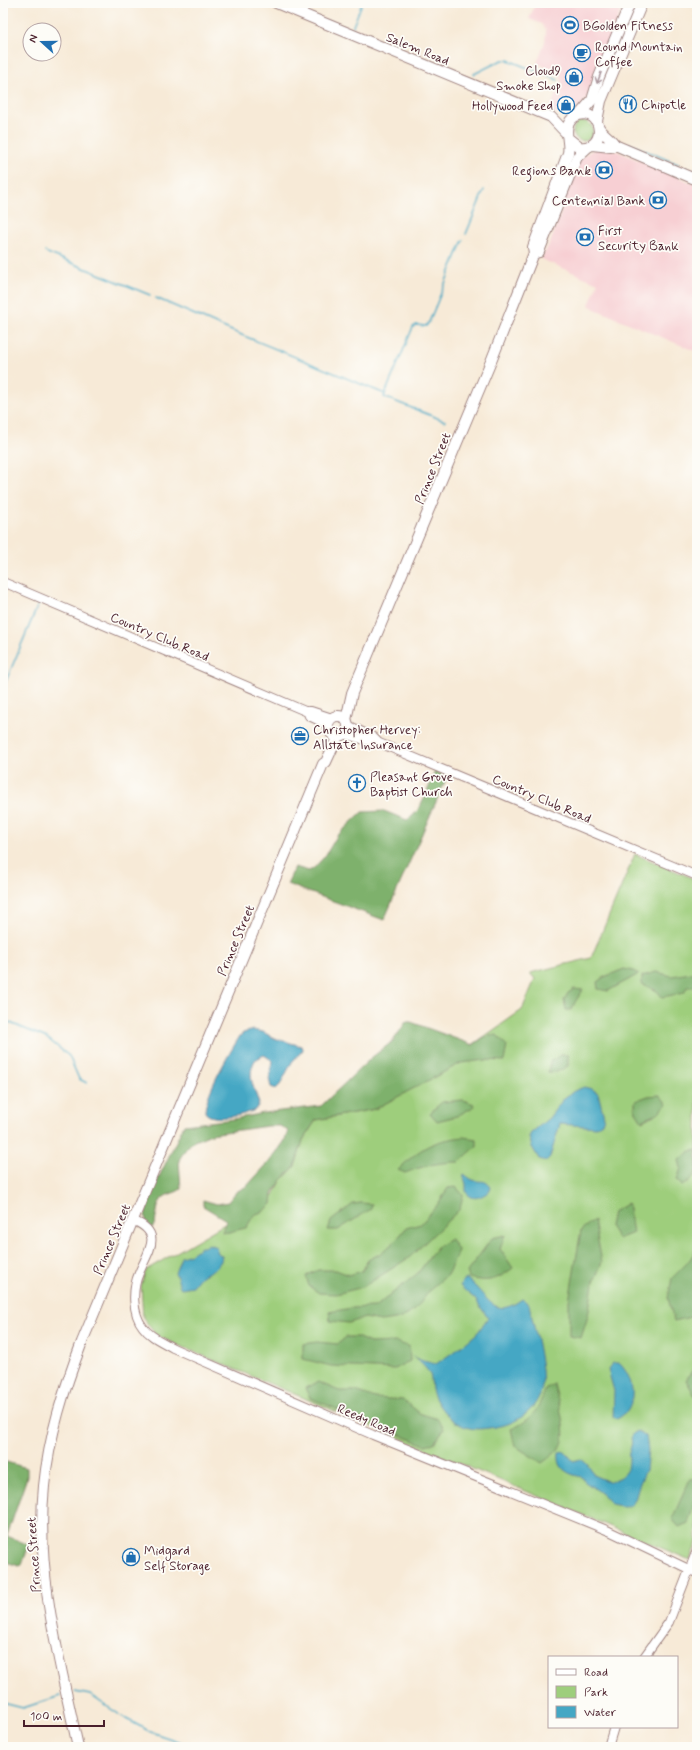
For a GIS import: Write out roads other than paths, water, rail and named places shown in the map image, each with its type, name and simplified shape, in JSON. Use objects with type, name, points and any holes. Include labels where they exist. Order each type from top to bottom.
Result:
[{"type":"main road","name":"Salem Road","points":[[276,3],[551,117],[577,116]]},
{"type":"main road","points":[[615,145],[611,147],[579,147],[568,137],[568,125],[592,100],[630,3]]},
{"type":"main road","points":[[590,146],[598,138],[600,106],[642,3]]},
{"type":"main road","points":[[612,74],[611,68],[618,49],[616,38]]},
{"type":"main road","points":[[577,116],[590,116],[604,135],[615,145],[697,180]]},
{"type":"main road","name":"Salem Road","points":[[551,117],[568,137]]},
{"type":"main road","name":"Prince Street","points":[[537,251],[537,246],[546,222],[545,216],[568,153],[568,137]]},
{"type":"main road","name":"Prince Street","points":[[78,1747],[55,1634],[47,1586],[43,1548],[44,1487],[50,1446],[66,1386],[82,1342],[132,1220],[323,764],[326,762],[349,695],[352,693],[575,161],[577,157],[590,146]]},
{"type":"street","name":"Country Club Road","points":[[3,582],[306,711],[311,711],[338,726],[373,737],[377,742],[697,876]]},
{"type":"street","name":"Reedy Road","points":[[132,1220],[146,1228],[152,1238],[152,1246],[137,1278],[135,1297],[136,1311],[141,1323],[152,1336],[173,1348],[373,1435],[609,1531],[693,1571]]},
{"type":"street","points":[[645,1656],[669,1622],[693,1571],[697,1550]]},
{"type":"street","points":[[608,1747],[614,1728]]},
{"type":"water","points":[[253,1030],[263,1032],[274,1038],[301,1046],[303,1050],[292,1062],[280,1085],[276,1089],[271,1087],[269,1079],[273,1061],[264,1055],[255,1060],[252,1066],[251,1077],[259,1104],[255,1110],[244,1114],[221,1118],[208,1115],[205,1112],[206,1104],[213,1084],[240,1036],[243,1033]]},
{"type":"water","points":[[584,1087],[592,1089],[598,1093],[604,1117],[602,1123],[596,1127],[560,1124],[550,1157],[546,1161],[539,1159],[532,1147],[529,1137],[531,1133],[549,1118],[564,1098],[574,1091]]},
{"type":"water","points":[[464,1174],[473,1180],[486,1183],[491,1187],[490,1191],[477,1198],[471,1197],[466,1192]]},
{"type":"water","points":[[209,1244],[216,1247],[218,1253],[222,1256],[221,1261],[216,1268],[200,1277],[193,1286],[181,1288],[175,1273],[181,1257],[191,1254],[201,1247]]},
{"type":"water","points":[[467,1279],[486,1299],[498,1307],[504,1308],[522,1299],[529,1304],[541,1361],[541,1391],[534,1405],[529,1411],[517,1420],[510,1423],[483,1429],[467,1427],[450,1418],[442,1409],[435,1397],[432,1390],[429,1372],[413,1357],[436,1364],[461,1347],[475,1335],[488,1318],[475,1299],[460,1286],[463,1280]]},
{"type":"water","points":[[613,1363],[619,1363],[624,1369],[629,1377],[632,1392],[632,1400],[629,1408],[617,1419],[613,1417],[614,1391],[608,1370]]},
{"type":"water","points":[[638,1431],[646,1436],[648,1450],[646,1470],[635,1500],[631,1506],[611,1504],[600,1492],[585,1482],[582,1477],[572,1474],[561,1467],[559,1452],[565,1451],[573,1461],[581,1459],[587,1464],[595,1476],[610,1482],[624,1474],[628,1468],[629,1454],[632,1444],[631,1438],[634,1433]]},
{"type":"waterway","points":[[353,26],[362,3]]},
{"type":"waterway","points":[[474,74],[502,60],[508,60],[558,80]]},
{"type":"waterway","points":[[629,144],[678,164]]},
{"type":"waterway","points":[[686,168],[697,172]]},
{"type":"waterway","points":[[466,234],[484,190]]},
{"type":"waterway","points":[[385,394],[413,327],[416,325],[426,326],[429,322],[463,240]]},
{"type":"waterway","points":[[45,252],[150,295]]},
{"type":"waterway","points":[[156,298],[385,394],[384,397],[445,421]]},
{"type":"waterway","points":[[3,688],[38,605]]},
{"type":"waterway","points":[[3,1020],[47,1038],[69,1056],[79,1079],[87,1083]]},
{"type":"waterway","points":[[75,1692],[90,1695],[126,1719],[151,1732],[195,1747]]},
{"type":"waterway","points":[[3,1703],[23,1708],[60,1696]]},
{"type":"place","name":"BGolden Fitness","points":[[570,25]]},
{"type":"place","name":"Round Mountain Coffee","points":[[582,53]]},
{"type":"place","name":"Cloud9 Smoke Shop","points":[[574,77]]},
{"type":"place","name":"Chipotle","points":[[628,104]]},
{"type":"place","name":"Hollywood Feed","points":[[566,105]]},
{"type":"place","name":"Regions Bank","points":[[604,170]]},
{"type":"place","name":"Centennial Bank","points":[[658,200]]},
{"type":"place","name":"First Security Bank","points":[[585,237]]},
{"type":"place","name":"Christopher Hervey: Allstate Insurance","points":[[300,736]]},
{"type":"place","name":"Pleasant Grove Baptist Church","points":[[357,783]]},
{"type":"place","name":"Midgard Self Storage","points":[[131,1557]]}]
